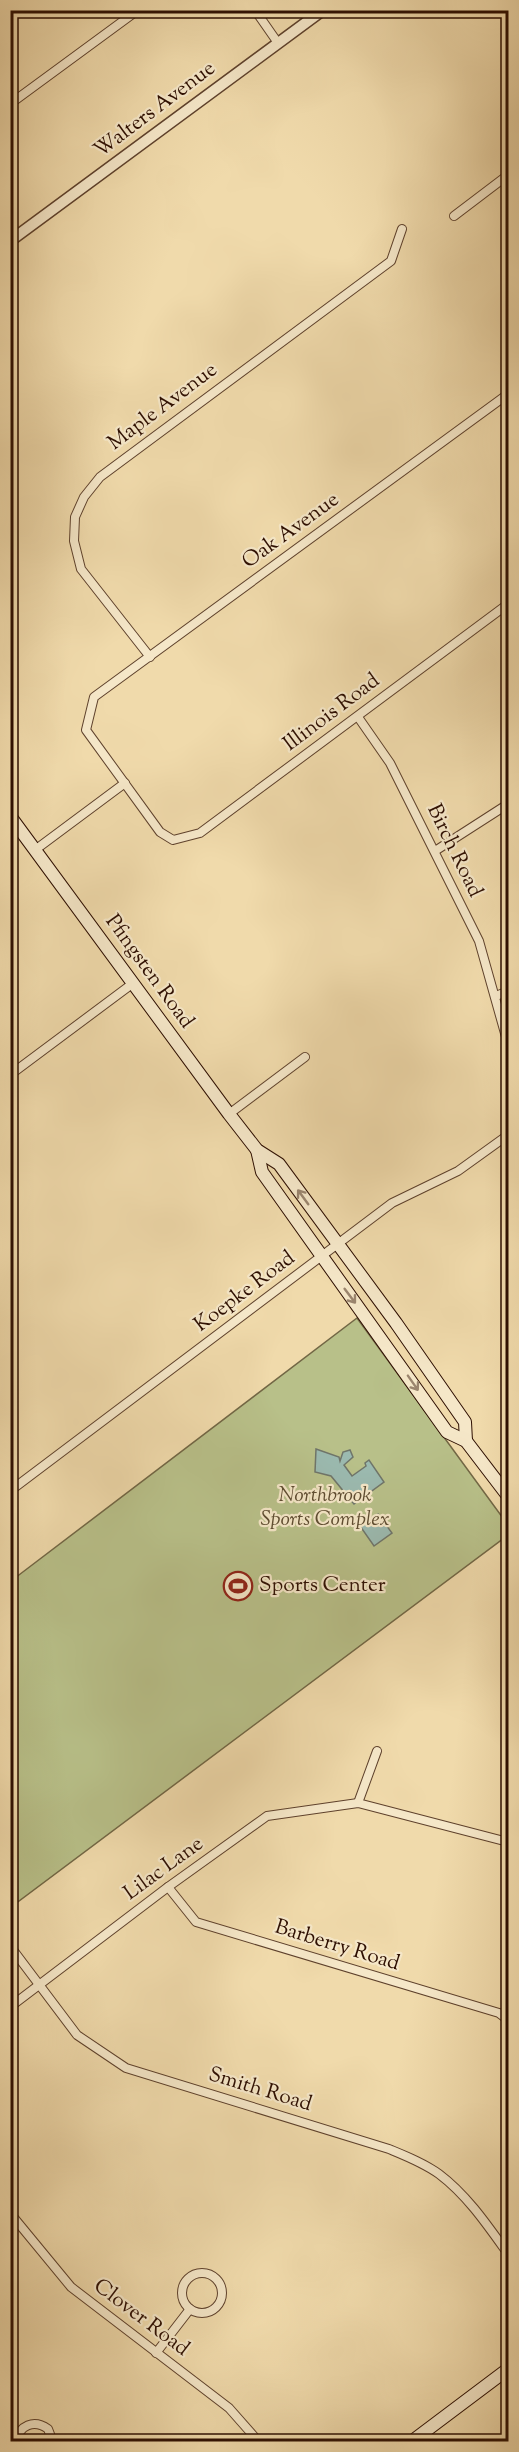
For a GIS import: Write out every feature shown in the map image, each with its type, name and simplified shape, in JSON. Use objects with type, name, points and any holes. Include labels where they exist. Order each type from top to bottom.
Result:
[{"type":"main road","name":"Pfingsten Road","points":[[10,816],[132,984],[257,1150],[279,1164],[396,1323],[465,1422],[466,1441]]},
{"type":"main road","name":"Pfingsten Road","points":[[257,1150],[262,1172],[447,1432],[466,1441],[508,1497]]},
{"type":"main road","points":[[379,1335],[396,1323]]},
{"type":"main road","points":[[411,2442],[508,2369]]},
{"type":"street","points":[[10,104],[138,10]]},
{"type":"street","points":[[255,10],[278,43]]},
{"type":"street","name":"Walters Avenue","points":[[10,241],[323,10]]},
{"type":"street","points":[[454,216],[508,175]]},
{"type":"street","name":"Maple Avenue","points":[[150,657],[81,570],[74,541],[75,517],[84,497],[100,477],[391,261],[402,229]]},
{"type":"street","name":"Oak Avenue","points":[[125,783],[86,730],[94,697],[508,394]]},
{"type":"street","name":"Illinois Road","points":[[125,783],[160,832],[172,840],[200,833],[508,604]]},
{"type":"street","name":"Birch Road","points":[[358,717],[390,763],[479,941],[508,1044]]},
{"type":"street","points":[[35,850],[125,783]]},
{"type":"street","points":[[435,851],[508,804]]},
{"type":"street","points":[[10,1075],[132,984]]},
{"type":"street","points":[[496,996],[508,991]]},
{"type":"street","points":[[230,1114],[305,1057]]},
{"type":"street","name":"Koepke Road","points":[[10,1491],[392,1203],[458,1171],[508,1135]]},
{"type":"street","points":[[377,1750],[358,1803],[508,1842]]},
{"type":"street","name":"Lilac Lane","points":[[10,2007],[168,1887],[267,1816],[358,1803]]},
{"type":"street","name":"Barberry Road","points":[[168,1887],[196,1922],[499,2013],[508,2020]]},
{"type":"street","name":"Smith Road","points":[[10,1946],[77,2035],[126,2068],[389,2149],[418,2162],[439,2174],[476,2211],[505,2241],[508,2254]]},
{"type":"street","name":"Clover Road","points":[[10,2213],[71,2287],[229,2408],[259,2442]]},
{"type":"street","points":[[198,2273],[213,2276],[219,2282],[222,2290],[222,2298],[218,2306],[207,2313],[198,2313],[190,2309],[182,2296],[186,2282],[198,2273]]},
{"type":"street","points":[[156,2353],[190,2309]]},
{"type":"street","points":[[16,2442],[21,2429],[36,2424],[48,2429],[53,2442]]},
{"type":"green space","name":"Northbrook Sports Complex","points":[[357,1318],[508,1525],[508,1535],[11,1907],[11,1581]]},
{"type":"water","points":[[316,1449],[339,1457],[340,1461],[343,1452],[350,1450],[353,1457],[344,1465],[352,1476],[366,1466],[365,1463],[369,1460],[384,1482],[354,1504],[331,1476],[315,1472]]},
{"type":"water","points":[[378,1514],[392,1533],[374,1546],[360,1526]]},
{"type":"place","name":"Sports Center","points":[[238,1586]]}]
